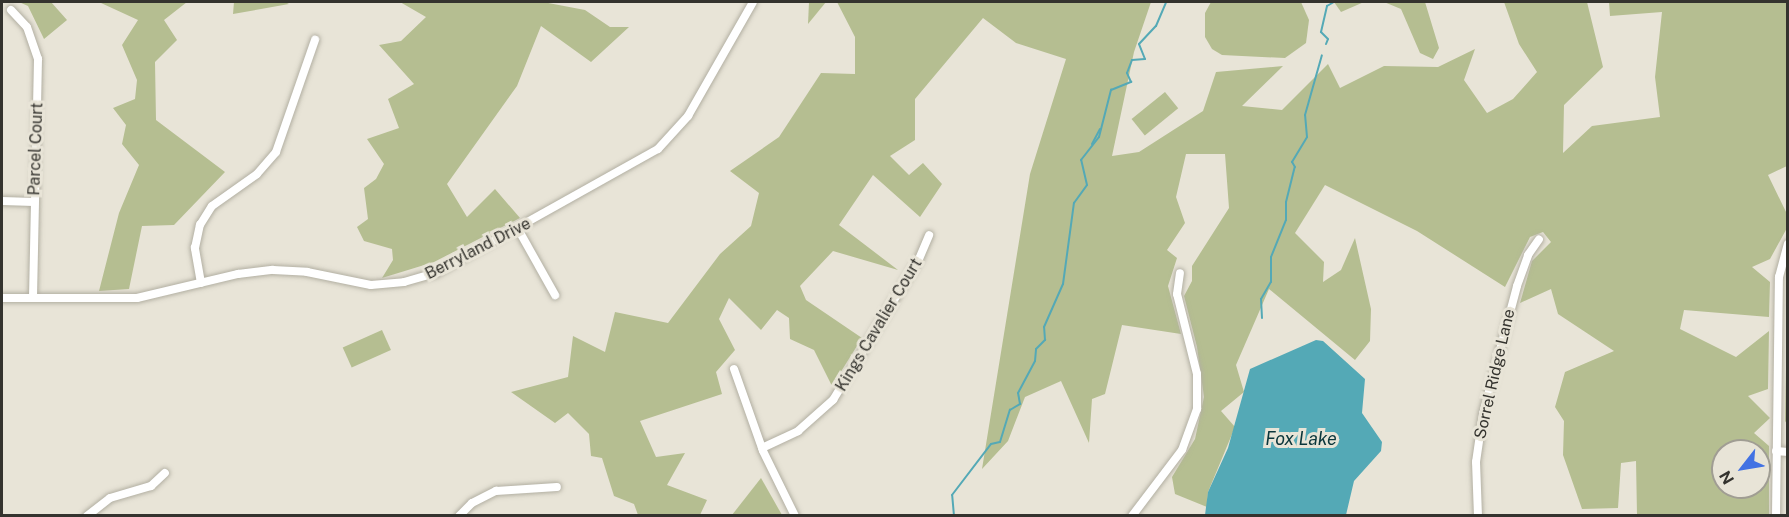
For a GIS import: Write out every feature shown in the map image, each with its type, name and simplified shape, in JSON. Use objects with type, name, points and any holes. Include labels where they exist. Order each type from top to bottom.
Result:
[{"type":"street","name":"Berryland Drive","points":[[2,298],[137,298],[273,270],[307,272],[371,285],[404,282],[450,267],[639,162],[666,142],[702,94],[753,2]]},
{"type":"street","name":"Parcel Court","points":[[10,10],[27,27],[38,59],[33,298]]},
{"type":"street","points":[[201,283],[195,248],[200,225],[212,206],[257,174],[276,152],[315,40]]},
{"type":"street","points":[[2,201],[34,202]]},
{"type":"street","points":[[518,229],[555,295]]},
{"type":"street","name":"Kings Cavalier Court","points":[[762,448],[798,431],[833,400],[919,259],[929,235]]},
{"type":"street","name":"Sorrel Ridge Lane","points":[[1478,516],[1476,462],[1483,414],[1516,286],[1528,255],[1539,239]]},
{"type":"street","points":[[1776,516],[1779,277],[1788,244]]},
{"type":"street","points":[[1132,516],[1182,450],[1197,409],[1197,374],[1177,294],[1180,273]]},
{"type":"street","points":[[734,369],[762,448],[795,516]]},
{"type":"street","points":[[1776,451],[1788,452]]},
{"type":"street","points":[[87,516],[110,498],[152,486],[165,473]]},
{"type":"street","points":[[459,516],[472,503],[496,491],[557,487]]},
{"type":"green space","points":[[19,2],[51,2],[67,20],[44,39],[28,6]]},
{"type":"green space","points":[[187,2],[164,20],[177,40],[155,62],[156,120],[225,172],[174,225],[142,226],[129,289],[99,291],[119,213],[139,165],[122,144],[126,125],[113,108],[135,99],[137,80],[122,45],[138,20],[101,3]]},
{"type":"green space","points":[[234,2],[285,2],[289,4],[233,14]]},
{"type":"green space","points":[[400,2],[543,2],[585,10],[610,27],[629,27],[591,62],[541,26],[517,86],[447,184],[467,217],[495,189],[520,218],[434,262],[382,278],[393,260],[392,249],[364,241],[357,227],[368,219],[364,188],[376,179],[384,164],[367,139],[399,128],[388,99],[414,84],[379,45],[401,41],[426,17]]},
{"type":"green space","points":[[809,2],[826,2],[808,24]]},
{"type":"green space","points":[[837,2],[1151,2],[1134,52],[1112,156],[1139,152],[1203,111],[1216,72],[1283,66],[1242,106],[1282,110],[1328,64],[1340,88],[1384,66],[1438,67],[1475,49],[1464,80],[1487,113],[1513,99],[1537,72],[1519,44],[1504,2],[1587,2],[1603,67],[1564,105],[1563,153],[1592,126],[1660,117],[1655,77],[1662,12],[1610,16],[1609,2],[1787,2],[1787,166],[1768,175],[1787,214],[1787,228],[1770,259],[1752,267],[1770,282],[1769,317],[1684,310],[1680,329],[1736,357],[1769,331],[1768,389],[1748,396],[1770,418],[1754,433],[1761,439],[1711,439],[1711,499],[1769,499],[1769,515],[1637,515],[1636,461],[1621,463],[1618,508],[1582,509],[1563,455],[1564,421],[1555,407],[1565,372],[1614,351],[1558,314],[1551,289],[1520,303],[1532,261],[1551,242],[1543,232],[1530,237],[1505,287],[1417,231],[1325,185],[1295,233],[1324,262],[1323,282],[1341,270],[1355,238],[1371,309],[1370,341],[1355,360],[1269,289],[1236,365],[1244,392],[1221,411],[1235,427],[1208,492],[1207,507],[1175,494],[1172,477],[1195,439],[1204,397],[1197,347],[1184,296],[1192,281],[1192,266],[1229,208],[1225,154],[1186,154],[1176,197],[1185,223],[1167,250],[1177,258],[1168,286],[1181,334],[1122,325],[1105,394],[1092,399],[1089,443],[1061,381],[1025,397],[1008,441],[982,469],[1030,174],[1066,59],[1016,43],[983,18],[915,99],[915,140],[890,156],[909,175],[923,163],[942,184],[920,217],[873,175],[839,225],[898,270],[833,251],[800,286],[806,300],[862,338],[832,386],[814,350],[790,339],[789,318],[777,310],[761,330],[729,298],[719,319],[735,350],[716,372],[722,394],[640,421],[656,457],[685,453],[667,485],[707,500],[700,515],[638,515],[634,504],[614,496],[602,458],[591,456],[589,434],[568,413],[555,423],[511,392],[568,377],[573,336],[605,352],[615,312],[668,323],[720,254],[751,226],[759,193],[730,171],[779,137],[821,73],[855,74],[855,37]]},
{"type":"green space","points":[[1211,2],[1301,2],[1309,20],[1306,43],[1285,58],[1222,55],[1212,49],[1205,37],[1205,13]]},
{"type":"green space","points":[[1334,2],[1364,2],[1341,12]]},
{"type":"green space","points":[[1384,2],[1425,2],[1439,48],[1433,59],[1420,53],[1401,9]]},
{"type":"green space","points":[[1165,92],[1178,108],[1145,135],[1132,119]]},
{"type":"green space","points":[[1788,316],[1787,424],[1785,421]]},
{"type":"green space","points":[[382,330],[391,350],[352,368],[343,347]]},
{"type":"green space","points":[[761,478],[782,515],[732,515]]},
{"type":"water","name":"Fox Lake","points":[[1316,340],[1323,341],[1365,379],[1362,413],[1382,442],[1381,451],[1354,481],[1346,515],[1205,515],[1208,492],[1228,448],[1250,369]]},
{"type":"waterway","points":[[954,516],[952,495],[991,444],[1000,442],[1010,410],[1020,404],[1018,393],[1035,361],[1036,349],[1045,340],[1044,327],[1063,284],[1074,203],[1087,185],[1081,160],[1099,137],[1111,90],[1131,82],[1127,73],[1132,60],[1145,59],[1139,44],[1156,26],[1166,2]]},
{"type":"waterway","points":[[1326,44],[1328,39],[1321,32],[1327,6],[1334,2]]},
{"type":"waterway","points":[[1262,318],[1261,299],[1271,282],[1271,257],[1286,220],[1286,202],[1295,167],[1292,162],[1307,137],[1305,115],[1322,55]]},
{"type":"waterway","points":[[1092,144],[1100,129]]}]
